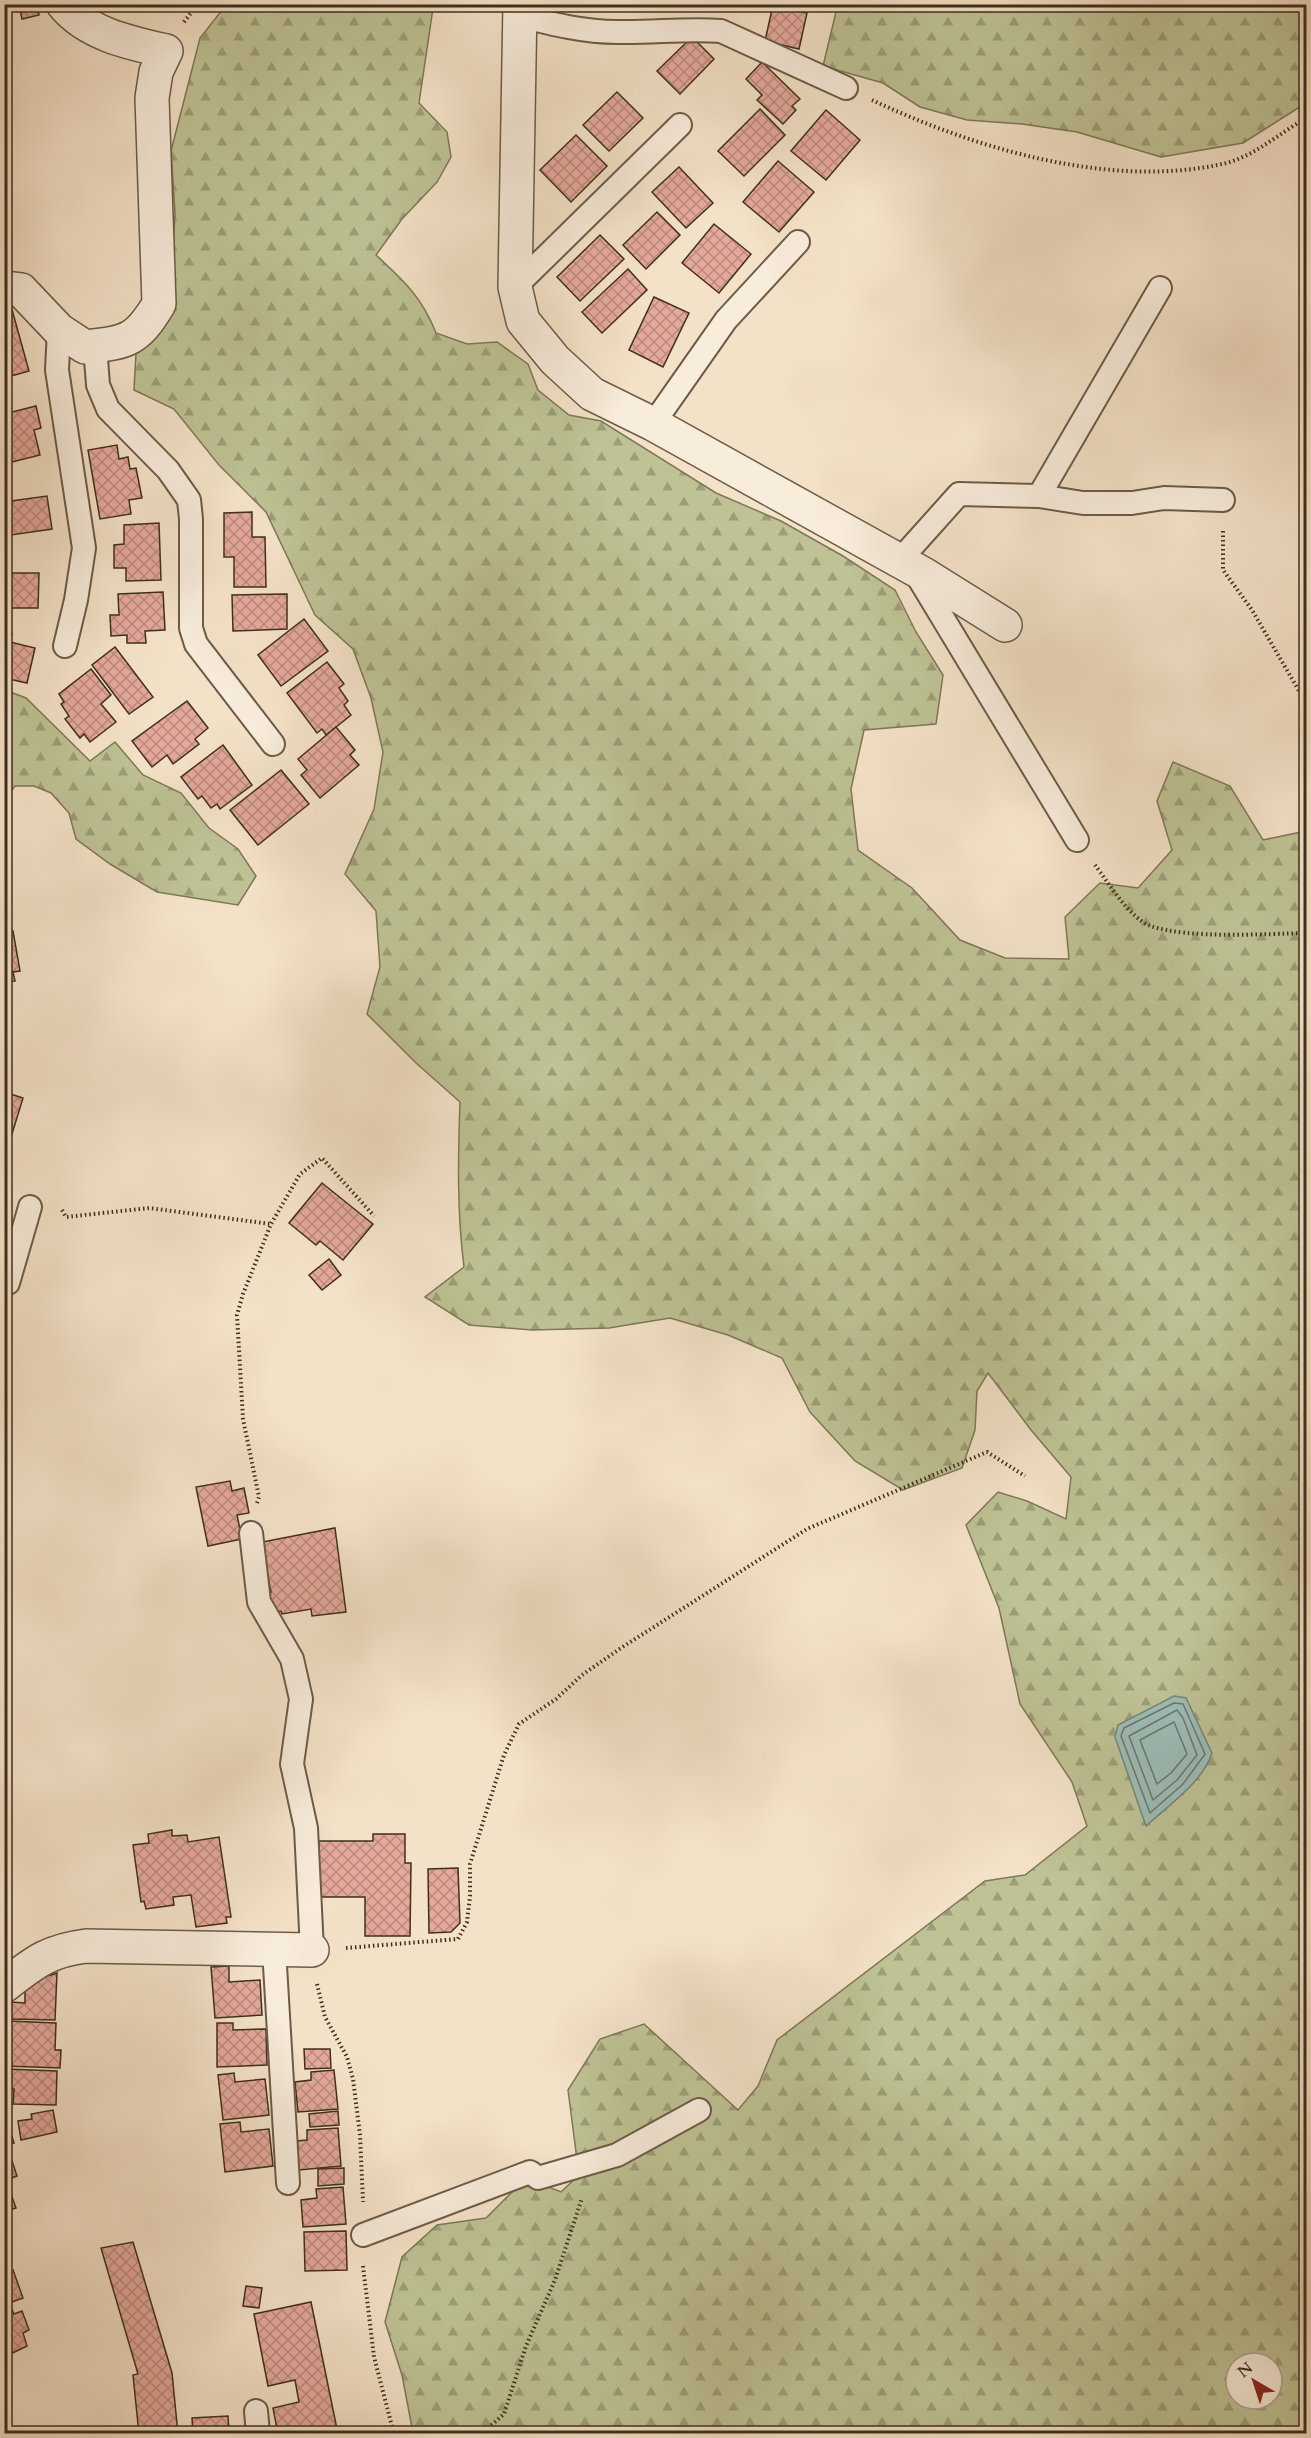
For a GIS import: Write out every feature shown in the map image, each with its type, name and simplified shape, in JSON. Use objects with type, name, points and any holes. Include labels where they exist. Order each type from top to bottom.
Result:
[{"type":"street","points":[[4,288],[21,290],[59,330],[85,347],[122,343],[144,328],[159,304],[153,98],[156,72],[166,51],[122,41],[73,17],[63,4]]},
{"type":"street","points":[[520,10],[515,287],[523,321],[555,360],[592,394],[653,424],[906,565],[1005,625]]},
{"type":"street","points":[[4,1986],[42,1957],[66,1948],[86,1946],[312,1950]]},
{"type":"lane","points":[[520,10],[572,29],[615,32],[699,29],[721,31],[846,88]]},
{"type":"lane","points":[[515,287],[680,125]]},
{"type":"lane","points":[[653,424],[726,320],[798,242]]},
{"type":"lane","points":[[1039,496],[1160,288]]},
{"type":"lane","points":[[59,330],[57,370],[84,548],[76,600],[65,646]]},
{"type":"lane","points":[[95,346],[98,385],[108,409],[168,470],[189,500],[191,628],[196,644],[273,744]]},
{"type":"lane","points":[[1077,840],[906,565],[959,494],[1039,496],[1083,503],[1132,503],[1164,498],[1223,500]]},
{"type":"lane","points":[[4,1284],[8,1283],[30,1207]]},
{"type":"lane","points":[[251,1533],[259,1602],[292,1659],[301,1699],[292,1764],[306,1828],[312,1950]]},
{"type":"lane","points":[[274,1949],[288,2183]]},
{"type":"lane","points":[[363,2235],[501,2181],[530,2172],[538,2178],[617,2155],[699,2110]]},
{"type":"lane","points":[[256,2411],[258,2433]]},
{"type":"path","points":[[846,88],[916,121],[989,146],[1091,167],[1142,172],[1224,164],[1253,150],[1306,118]]},
{"type":"path","points":[[1223,500],[1221,566],[1252,610],[1306,703]]},
{"type":"path","points":[[1077,840],[1119,897],[1150,926],[1223,934],[1306,933]]},
{"type":"path","points":[[251,1533],[259,1497],[243,1419],[237,1315],[243,1294],[272,1224],[300,1174],[322,1158],[374,1216]]},
{"type":"path","points":[[30,1207],[57,1201],[66,1217],[149,1208],[272,1224]]},
{"type":"path","points":[[394,2433],[374,2357],[363,2269],[360,2135],[353,2079],[347,2057],[325,2017],[318,1996],[312,1950],[458,1939],[466,1922],[469,1904],[470,1864],[504,1755],[519,1724],[630,1641],[807,1529],[987,1452],[1025,1476]]},
{"type":"path","points":[[481,2433],[504,2414],[526,2346],[555,2280],[578,2205],[601,2160]]},
{"type":"green space","points":[[226,5],[429,5],[433,8],[419,103],[447,132],[451,157],[437,182],[402,219],[376,255],[418,299],[436,333],[467,344],[497,342],[528,364],[538,390],[569,415],[601,421],[716,493],[781,521],[843,556],[895,590],[916,632],[943,675],[936,724],[864,730],[851,789],[858,850],[912,888],[960,940],[1005,958],[1069,959],[1065,917],[1100,883],[1138,888],[1172,850],[1157,801],[1173,762],[1230,786],[1263,840],[1306,831],[1306,2433],[413,2433],[402,2375],[385,2322],[402,2257],[437,2225],[486,2218],[520,2184],[541,2184],[561,2192],[579,2175],[568,2090],[600,2039],[644,2024],[738,2110],[758,2086],[777,2040],[985,1881],[1025,1875],[1087,1826],[1072,1782],[1020,1704],[999,1608],[966,1525],[998,1492],[1027,1501],[1066,1519],[1071,1477],[1031,1430],[988,1373],[977,1391],[975,1430],[962,1468],[903,1490],[855,1461],[810,1412],[782,1358],[728,1335],[670,1318],[609,1328],[532,1330],[469,1325],[425,1297],[464,1267],[459,1185],[460,1102],[416,1063],[367,1014],[380,967],[376,911],[345,874],[374,809],[383,752],[371,698],[353,649],[315,615],[266,512],[219,465],[174,409],[134,390],[136,353],[170,299],[175,214],[171,151],[200,38]]},
{"type":"green space","points":[[828,5],[1306,5],[1306,103],[1243,143],[1161,157],[1077,132],[1022,124],[967,120],[920,107],[883,83],[823,66],[837,8]]},
{"type":"green space","points":[[5,690],[26,698],[90,761],[115,742],[143,775],[181,793],[209,828],[238,849],[256,876],[238,905],[157,892],[110,864],[76,839],[69,813],[51,793],[34,786],[15,786],[5,800]]},
{"type":"water","points":[[1174,1696],[1186,1698],[1212,1753],[1193,1784],[1146,1826],[1115,1737],[1118,1725]]},
{"type":"building","points":[[37,4],[39,15],[22,19],[19,5]]},
{"type":"building","points":[[773,5],[807,13],[799,49],[765,41]]},
{"type":"building","points":[[692,37],[714,59],[680,94],[657,71]]},
{"type":"building","points":[[762,62],[800,99],[792,106],[796,110],[783,124],[757,100],[762,95],[746,79]]},
{"type":"building","points":[[617,92],[643,118],[609,151],[583,125]]},
{"type":"building","points":[[760,109],[785,135],[744,176],[718,151]]},
{"type":"building","points":[[826,110],[860,140],[826,180],[791,151]]},
{"type":"building","points":[[576,135],[607,166],[571,202],[540,170]]},
{"type":"building","points":[[778,161],[814,192],[779,232],[743,202]]},
{"type":"building","points":[[679,167],[713,203],[686,228],[652,192]]},
{"type":"building","points":[[657,212],[680,235],[646,269],[623,245]]},
{"type":"building","points":[[714,224],[751,254],[719,293],[682,263]]},
{"type":"building","points":[[600,235],[624,259],[580,301],[557,277]]},
{"type":"building","points":[[628,269],[647,290],[602,333],[582,312]]},
{"type":"building","points":[[654,297],[689,313],[663,367],[629,350]]},
{"type":"building","points":[[11,306],[29,371],[4,378],[4,308]]},
{"type":"building","points":[[36,406],[41,428],[34,430],[40,455],[4,464],[4,414]]},
{"type":"building","points":[[117,445],[119,459],[128,457],[130,469],[136,468],[142,498],[129,500],[131,514],[100,519],[88,450]]},
{"type":"building","points":[[47,496],[52,529],[4,536],[4,502]]},
{"type":"building","points":[[252,512],[252,537],[265,537],[266,587],[234,587],[234,557],[224,557],[224,513]]},
{"type":"building","points":[[159,523],[161,580],[126,581],[126,568],[114,568],[114,545],[124,544],[124,525]]},
{"type":"building","points":[[4,573],[39,573],[38,608],[4,608]]},
{"type":"building","points":[[163,592],[165,630],[145,631],[146,643],[127,643],[127,635],[111,636],[110,615],[119,615],[118,594]]},
{"type":"building","points":[[287,594],[287,629],[233,631],[232,595]]},
{"type":"building","points":[[304,619],[328,651],[281,686],[258,655]]},
{"type":"building","points":[[4,632],[12,634],[10,642],[35,648],[27,683],[4,678]]},
{"type":"building","points":[[115,647],[153,697],[129,714],[92,665]]},
{"type":"building","points":[[327,662],[344,684],[339,688],[348,701],[344,705],[351,715],[326,735],[322,729],[317,733],[287,693]]},
{"type":"building","points":[[91,669],[111,695],[101,704],[116,722],[90,742],[84,734],[80,738],[65,719],[69,716],[61,704],[64,702],[59,694]]},
{"type":"building","points":[[187,701],[208,728],[195,739],[199,744],[173,764],[167,755],[152,767],[132,741]]},
{"type":"building","points":[[336,727],[355,750],[350,755],[359,765],[320,798],[301,775],[307,770],[298,759]]},
{"type":"building","points":[[223,745],[252,785],[220,809],[217,804],[211,808],[202,796],[198,799],[181,777]]},
{"type":"building","points":[[281,770],[309,804],[258,845],[230,810]]},
{"type":"building","points":[[13,931],[20,971],[13,972],[15,981],[4,983],[4,932]]},
{"type":"building","points":[[4,1092],[23,1098],[4,1160]]},
{"type":"building","points":[[322,1183],[373,1224],[343,1260],[320,1241],[316,1245],[289,1223]]},
{"type":"building","points":[[329,1259],[341,1275],[322,1290],[309,1275]]},
{"type":"building","points":[[230,1481],[232,1491],[244,1488],[249,1513],[237,1515],[242,1539],[208,1546],[196,1487]]},
{"type":"building","points":[[335,1528],[346,1612],[312,1616],[311,1609],[282,1614],[281,1611],[271,1613],[264,1593],[271,1592],[266,1566],[260,1568],[257,1543]]},
{"type":"building","points":[[172,1830],[172,1836],[187,1835],[188,1842],[219,1837],[231,1917],[226,1917],[227,1923],[196,1927],[191,1895],[173,1897],[174,1905],[146,1909],[144,1901],[141,1902],[133,1845],[149,1843],[148,1834]]},
{"type":"building","points":[[373,1834],[405,1834],[405,1863],[411,1863],[410,1936],[365,1936],[365,1897],[318,1897],[319,1841],[373,1841]]},
{"type":"building","points":[[458,1868],[460,1923],[451,1932],[429,1933],[428,1869]]},
{"type":"building","points":[[229,1966],[229,1982],[260,1980],[262,2015],[215,2018],[211,1967]]},
{"type":"building","points":[[57,1973],[55,2020],[10,2019],[10,2002],[25,2003],[25,1983]]},
{"type":"building","points":[[9,2021],[56,2023],[55,2050],[61,2050],[60,2068],[6,2066]]},
{"type":"building","points":[[217,2023],[233,2023],[233,2030],[266,2029],[267,2065],[217,2067]]},
{"type":"building","points":[[304,2049],[330,2049],[331,2068],[305,2069]]},
{"type":"building","points":[[6,2069],[57,2071],[56,2105],[13,2104],[14,2089],[6,2089]]},
{"type":"building","points":[[334,2070],[338,2109],[298,2112],[295,2082],[311,2080],[311,2072]]},
{"type":"building","points":[[234,2073],[235,2082],[265,2079],[269,2115],[223,2120],[218,2075]]},
{"type":"building","points":[[53,2110],[57,2132],[21,2140],[18,2121],[32,2119],[31,2114]]},
{"type":"building","points":[[338,2111],[339,2125],[310,2127],[309,2114]]},
{"type":"building","points":[[7,2121],[14,2143],[4,2146],[4,2122]]},
{"type":"building","points":[[240,2122],[241,2132],[269,2129],[273,2166],[225,2172],[220,2124]]},
{"type":"building","points":[[338,2128],[341,2166],[299,2170],[297,2141],[307,2140],[307,2130]]},
{"type":"building","points":[[9,2152],[17,2176],[6,2180],[16,2208],[4,2212],[4,2153]]},
{"type":"building","points":[[344,2168],[344,2184],[318,2186],[318,2169]]},
{"type":"building","points":[[343,2187],[346,2224],[303,2227],[301,2200],[317,2198],[316,2189]]},
{"type":"building","points":[[346,2231],[347,2270],[305,2271],[304,2232]]},
{"type":"building","points":[[133,2242],[172,2373],[178,2434],[139,2434],[133,2375],[138,2374],[101,2248]]},
{"type":"building","points":[[13,2270],[23,2298],[9,2303],[14,2314],[22,2311],[29,2330],[23,2333],[27,2346],[4,2357],[4,2273]]},
{"type":"building","points":[[246,2286],[262,2288],[259,2308],[243,2306]]},
{"type":"building","points":[[311,2302],[338,2434],[278,2434],[273,2408],[299,2402],[295,2380],[268,2386],[254,2314]]},
{"type":"building","points":[[228,2416],[229,2431],[234,2430],[234,2434],[193,2434],[192,2418]]}]
